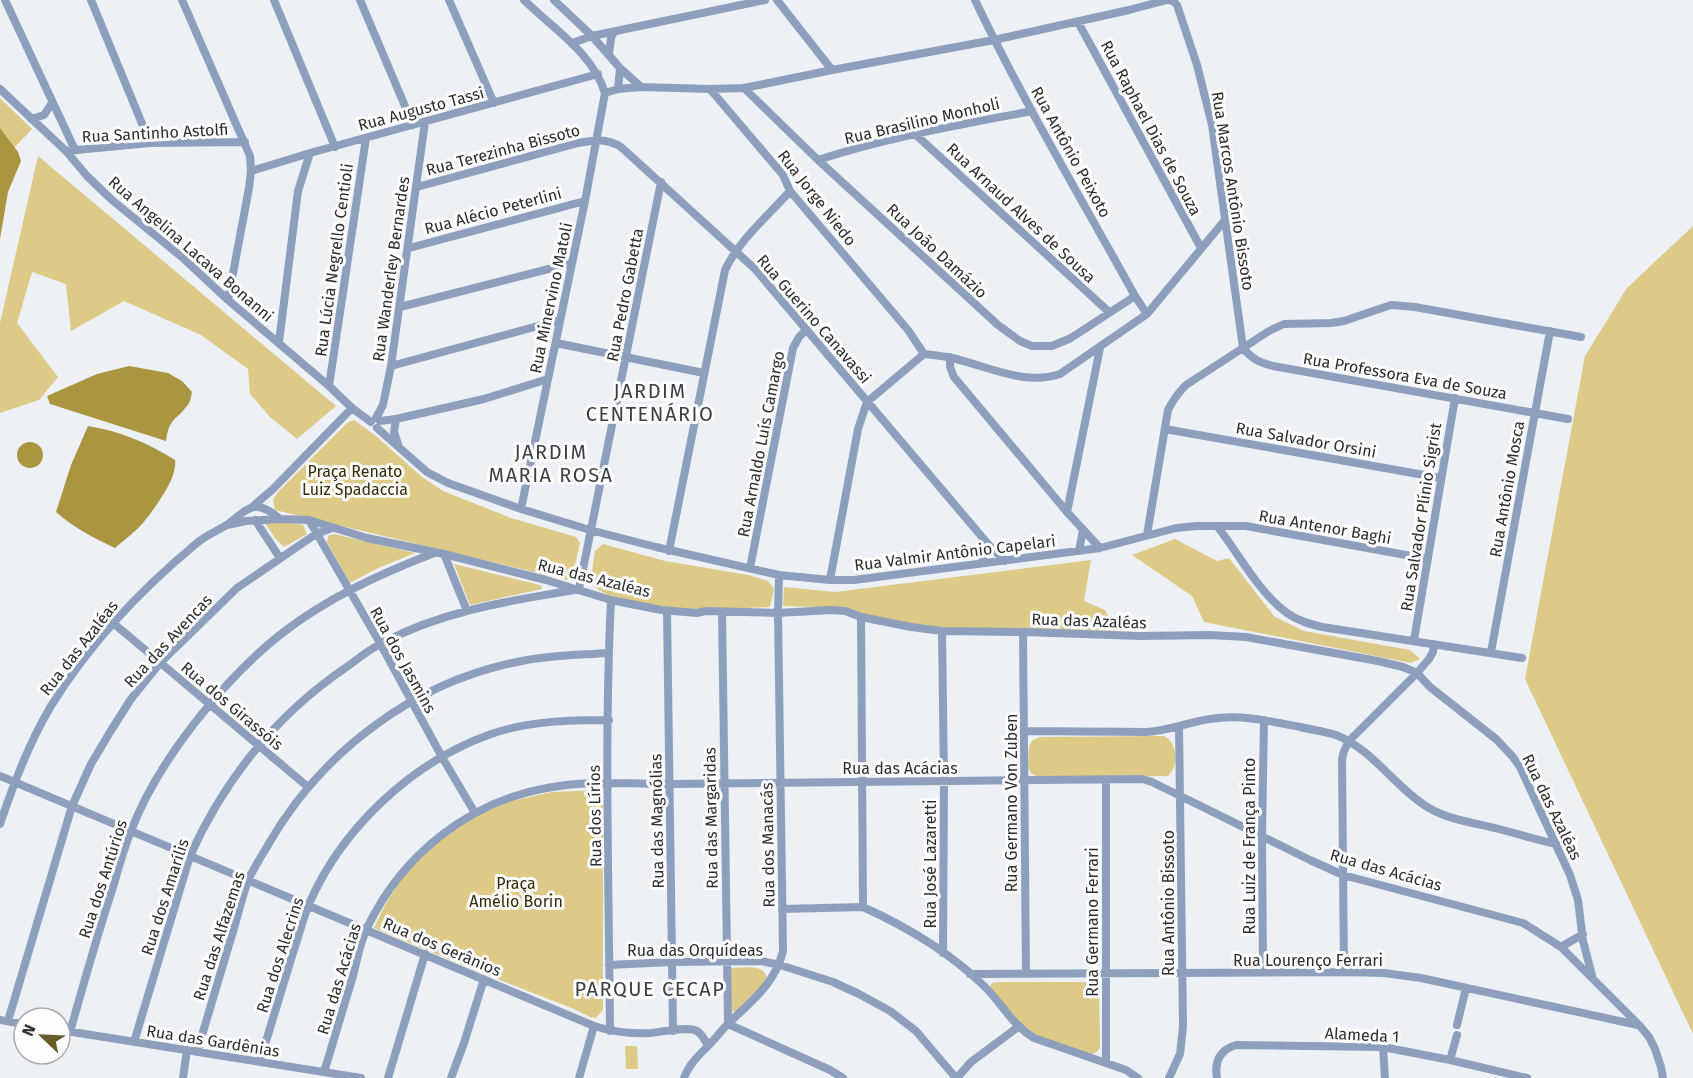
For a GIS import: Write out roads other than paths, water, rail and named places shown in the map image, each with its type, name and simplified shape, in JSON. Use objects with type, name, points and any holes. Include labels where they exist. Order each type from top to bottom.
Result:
[{"type":"street","points":[[4,0],[52,103],[70,151]]},
{"type":"street","points":[[91,0],[150,143]]},
{"type":"street","points":[[182,0],[250,156],[251,171],[228,300]]},
{"type":"street","points":[[274,0],[335,147]]},
{"type":"street","points":[[360,0],[413,125]]},
{"type":"street","points":[[449,0],[494,103]]},
{"type":"street","points":[[524,0],[572,43],[598,74],[605,93],[618,89],[641,87],[744,88],[832,69],[994,40],[1168,0]]},
{"type":"street","points":[[554,0],[641,87]]},
{"type":"street","points":[[572,43],[592,36],[765,0]]},
{"type":"street","points":[[777,0],[832,69]]},
{"type":"street","name":"Rua Antônio Peixoto","points":[[975,0],[1032,111],[1147,314]]},
{"type":"street","name":"Rua Marcos Antônio Bissoto","points":[[1168,0],[1177,5],[1205,90],[1212,125],[1243,348]]},
{"type":"street","name":"Rua Raphael Dias de Souza","points":[[1078,21],[1200,248]]},
{"type":"street","points":[[609,54],[614,33]]},
{"type":"street","points":[[618,89],[620,68]]},
{"type":"street","name":"Rua Augusto Tassi","points":[[251,171],[598,74]]},
{"type":"street","name":"Rua João Damázio","points":[[744,88],[818,160],[998,325],[1020,341],[1032,346],[1052,346],[1071,338],[1135,296]]},
{"type":"street","name":"Rua Angelina Lacava Bonanni","points":[[0,89],[31,119],[70,151],[87,176],[112,200],[183,258],[352,408],[376,422]]},
{"type":"street","name":"Rua Jorge Niedo","points":[[710,89],[783,175],[790,191],[908,330],[924,354]]},
{"type":"street","name":"Rua Minervino Matoli","points":[[521,509],[605,93]]},
{"type":"street","points":[[31,119],[44,115],[52,103]]},
{"type":"street","name":"Rua Brasilino Monholi","points":[[818,160],[915,134],[1032,111]]},
{"type":"street","name":"Rua Wanderley Bernardes","points":[[376,422],[383,405],[392,366],[425,122]]},
{"type":"street","name":"Rua Arnaud Alves de Sousa","points":[[915,134],[1109,312]]},
{"type":"street","name":"Rua Lúcia Negrello Centioli","points":[[329,386],[366,138]]},
{"type":"street","name":"Rua Guerino Canavassi","points":[[596,139],[613,142],[621,147],[755,268],[988,544],[1005,561]]},
{"type":"street","name":"Rua Terezinha Bissoto","points":[[417,187],[596,139]]},
{"type":"street","name":"Rua Santinho Astolfi","points":[[70,151],[150,143],[245,142]]},
{"type":"street","points":[[279,342],[298,190],[310,153]]},
{"type":"street","name":"Rua Pedro Gabetta","points":[[579,589],[661,182]]},
{"type":"street","points":[[669,550],[725,270],[736,251],[790,191]]},
{"type":"street","name":"Rua Alécio Peterlini","points":[[409,248],[585,201]]},
{"type":"street","points":[[830,580],[858,429],[867,402],[924,354],[950,357],[1028,379],[1050,378],[1060,374],[1147,314],[1225,220]]},
{"type":"street","points":[[400,307],[572,262]]},
{"type":"street","points":[[1147,535],[1168,410],[1178,393],[1186,385],[1269,331],[1284,324],[1344,321],[1391,305],[1415,307],[1581,337]]},
{"type":"street","points":[[392,366],[560,320]]},
{"type":"street","name":"Rua Arnaldo Luís Camargo","points":[[750,568],[793,348],[807,329]]},
{"type":"street","name":"Rua Antônio Mosca","points":[[1491,652],[1550,331]]},
{"type":"street","points":[[556,343],[704,373]]},
{"type":"street","points":[[1067,512],[1100,348]]},
{"type":"street","name":"Rua Professora Eva de Souza","points":[[1243,348],[1251,357],[1267,365],[1568,419]]},
{"type":"street","points":[[950,357],[954,377],[1100,548]]},
{"type":"street","points":[[376,422],[484,399],[548,379]]},
{"type":"street","name":"Rua Salvador Plínio Sigrist","points":[[1414,640],[1455,398]]},
{"type":"street","points":[[251,508],[273,489],[352,408]]},
{"type":"street","points":[[396,419],[394,432],[398,446]]},
{"type":"street","name":"Rua Valmir Antônio Capelari","points":[[376,422],[398,446],[428,472],[448,483],[590,530],[779,575],[854,580],[1100,548],[1176,528],[1217,526]]},
{"type":"street","name":"Rua Salvador Orsini","points":[[1165,429],[1441,478]]},
{"type":"street","points":[[273,489],[250,520],[280,558]]},
{"type":"street","name":"Rua das Azaléas","points":[[0,824],[15,781],[35,736],[66,683],[112,622],[149,584],[198,541],[251,508],[260,507],[280,519]]},
{"type":"street","name":"Rua das Azaléas","points":[[227,525],[250,520],[309,520],[367,538],[444,554],[579,589],[611,600],[667,611],[778,613],[831,610],[845,611],[861,617],[911,627],[942,631],[1246,637],[1378,661],[1417,673],[1430,687],[1496,739],[1520,767],[1570,875],[1578,900],[1584,947],[1593,979],[1640,1026],[1656,1049],[1662,1066],[1663,1078]]},
{"type":"street","name":"Rua dos Jasmins","points":[[309,520],[475,813]]},
{"type":"street","points":[[1217,526],[1268,594],[1288,614],[1299,620],[1322,627],[1522,658]]},
{"type":"street","name":"Rua Antenor Baghi","points":[[1217,526],[1246,526],[1428,559]]},
{"type":"street","name":"Rua das Avencas","points":[[4,1021],[72,806],[92,764],[131,699],[160,663],[237,588],[316,534],[332,528]]},
{"type":"street","points":[[1079,551],[1083,530]]},
{"type":"street","points":[[981,564],[988,544]]},
{"type":"street","name":"Rua dos Antúrios","points":[[72,1025],[98,933],[131,831],[150,791],[189,730],[255,657],[282,634],[349,591],[390,570],[435,552]]},
{"type":"street","points":[[444,554],[467,610]]},
{"type":"street","name":"Rua dos Manacás","points":[[684,1078],[694,1060],[767,986],[780,965],[783,951],[779,575]]},
{"type":"street","name":"Rua dos Amarílis","points":[[134,1042],[190,856],[217,802],[257,746],[310,694],[380,643],[467,610],[579,589]]},
{"type":"street","name":"Rua dos Lírios","points":[[610,1031],[607,783],[608,653],[611,600]]},
{"type":"street","name":"Rua das Magnólias","points":[[667,611],[673,1031]]},
{"type":"street","name":"Rua das Margaridas","points":[[722,612],[728,1024]]},
{"type":"street","points":[[861,617],[863,907]]},
{"type":"street","name":"Rua dos Girassóis","points":[[112,622],[308,787]]},
{"type":"street","name":"Rua José Lazaretti","points":[[942,631],[943,953]]},
{"type":"street","name":"Rua Germano Von Zuben","points":[[1023,632],[1026,974]]},
{"type":"street","points":[[1344,972],[1342,759],[1344,751],[1348,741],[1429,659],[1434,645]]},
{"type":"street","name":"Rua das Alfazemas","points":[[197,1052],[248,881],[276,831],[308,787],[337,756],[383,719],[438,687],[476,673],[521,661],[608,653]]},
{"type":"street","points":[[1024,731],[1158,732],[1227,717],[1264,720],[1324,732],[1348,741],[1430,809],[1446,816],[1556,844]]},
{"type":"street","name":"Rua dos Alecrins","points":[[260,1061],[308,906],[327,868],[355,831],[381,804],[414,776],[442,758],[492,734],[527,725],[566,720],[609,720]]},
{"type":"street","name":"Rua Luiz de França Pinto","points":[[1263,972],[1264,720]]},
{"type":"street","name":"Rua Antônio Bissoto","points":[[1169,1078],[1180,1053],[1183,1027],[1179,726]]},
{"type":"street","name":"Rua dos Gerânios","points":[[0,776],[594,1026],[610,1031],[648,1033],[690,1029],[697,1031],[708,1045]]},
{"type":"street","name":"Rua Germano Ferrari","points":[[1106,780],[1106,1063]]},
{"type":"street","name":"Rua das Acácias","points":[[324,1072],[366,930],[380,904],[407,867],[437,838],[475,813],[513,796],[543,789],[607,783],[1148,780],[1343,875],[1523,923],[1561,947],[1593,979]]},
{"type":"street","points":[[1532,838],[1548,826]]},
{"type":"street","points":[[782,909],[863,907],[911,932],[970,974],[984,986],[1024,1033],[1126,1070],[1138,1078]]},
{"type":"street","points":[[1561,947],[1583,934]]},
{"type":"street","points":[[388,1078],[425,954]]},
{"type":"street","name":"Rua das Orquídeas","points":[[609,965],[761,961],[833,982],[891,1011],[916,1031],[956,1078]]},
{"type":"street","name":"Rua Lourenço Ferrari","points":[[970,974],[1263,972],[1394,974],[1640,1026]]},
{"type":"street","points":[[451,1078],[483,979]]},
{"type":"street","points":[[1457,1025],[1466,988]]},
{"type":"street","points":[[728,1024],[843,1078]]},
{"type":"street","points":[[579,1078],[594,1026]]},
{"type":"street","points":[[956,1078],[971,1062],[1018,1027]]},
{"type":"street","name":"Rua das Gardênias","points":[[72,1032],[361,1078]]},
{"type":"street","points":[[1450,1060],[1457,1035]]},
{"type":"street","name":"Alameda 1","points":[[1217,1078],[1216,1064],[1220,1055],[1227,1048],[1236,1045],[1383,1047],[1527,1078]]},
{"type":"street","points":[[1383,1047],[1385,1078]]},
{"type":"street","points":[[183,1078],[187,1050]]},
{"type":"district","name":"JARDIM CENTENÁRIO","points":[[650,402]]},
{"type":"district","name":"JARDIM MARIA ROSA","points":[[551,464]]},
{"type":"district","name":"PARQUE CECAP","points":[[650,989]]},
{"type":"park label","name":"Praça Renato Luiz Spadaccia","points":[[355,480]]},
{"type":"park label","name":"Praça Amélio Borin","points":[[516,892]]}]
